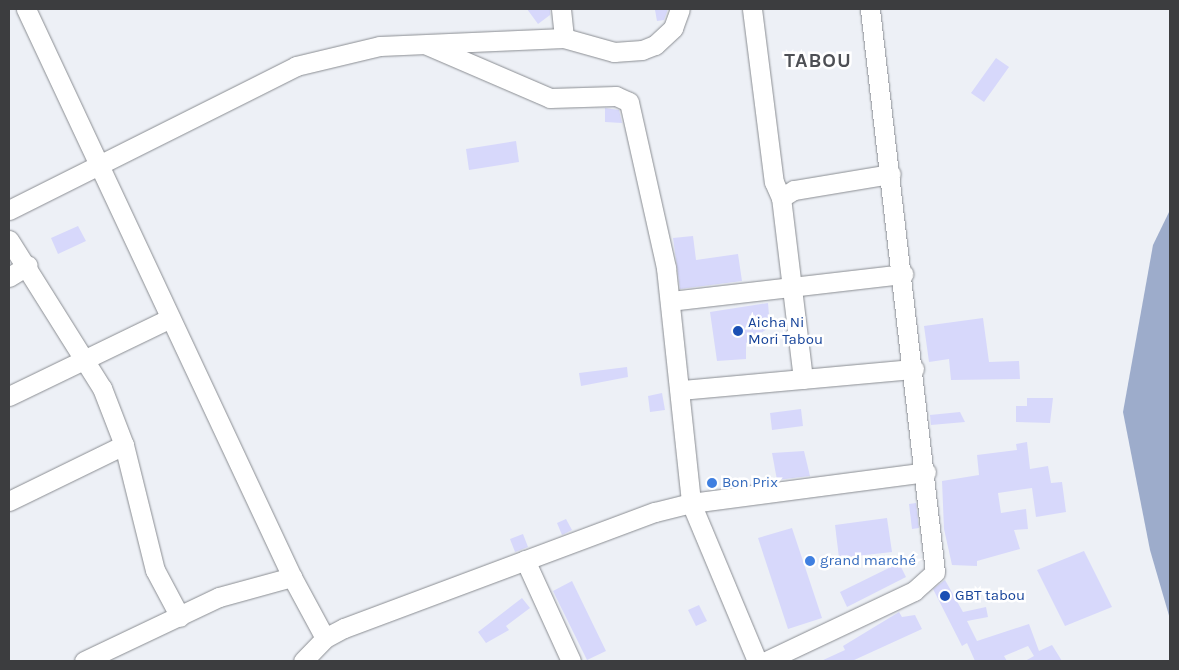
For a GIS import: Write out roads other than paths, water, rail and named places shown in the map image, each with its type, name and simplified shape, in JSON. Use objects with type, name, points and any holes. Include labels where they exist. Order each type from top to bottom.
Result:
[{"type":"street","points":[[26,9],[292,577],[325,638]]},
{"type":"street","points":[[561,9],[564,38]]},
{"type":"street","points":[[9,210],[97,164],[296,66],[360,49],[564,38],[614,52],[642,50],[656,45],[673,28],[680,9]]},
{"type":"street","points":[[752,9],[774,182],[780,198],[793,287],[803,379]]},
{"type":"street","points":[[766,661],[930,579],[936,561],[870,9]]},
{"type":"street","points":[[427,45],[550,98],[616,96],[629,102],[660,233],[681,390],[692,503],[757,661]]},
{"type":"street","points":[[780,198],[794,190],[891,174]]},
{"type":"street","points":[[9,240],[28,265],[87,359],[124,445],[155,570],[180,617]]},
{"type":"street","points":[[9,277],[28,265]]},
{"type":"street","points":[[670,301],[903,274]]},
{"type":"street","points":[[9,396],[170,318]]},
{"type":"street","points":[[681,390],[914,369]]},
{"type":"street","points":[[9,501],[124,445]]},
{"type":"street","points":[[303,661],[325,638],[610,526],[692,503],[926,472]]},
{"type":"street","points":[[525,560],[571,661]]},
{"type":"street","points":[[84,661],[180,617],[218,597],[292,577]]},
{"type":"water","points":[[1170,210],[1170,619],[1150,550],[1123,412],[1153,245]]},
{"type":"place","name":"Aicha Ni Mori Tabou","points":[[738,331]]},
{"type":"place","name":"Bon Prix","points":[[712,483]]},
{"type":"place","name":"grand marché","points":[[810,561]]},
{"type":"place","name":"GBT tabou","points":[[945,596]]},
{"type":"district","name":"TABOU","points":[[818,60]]}]
